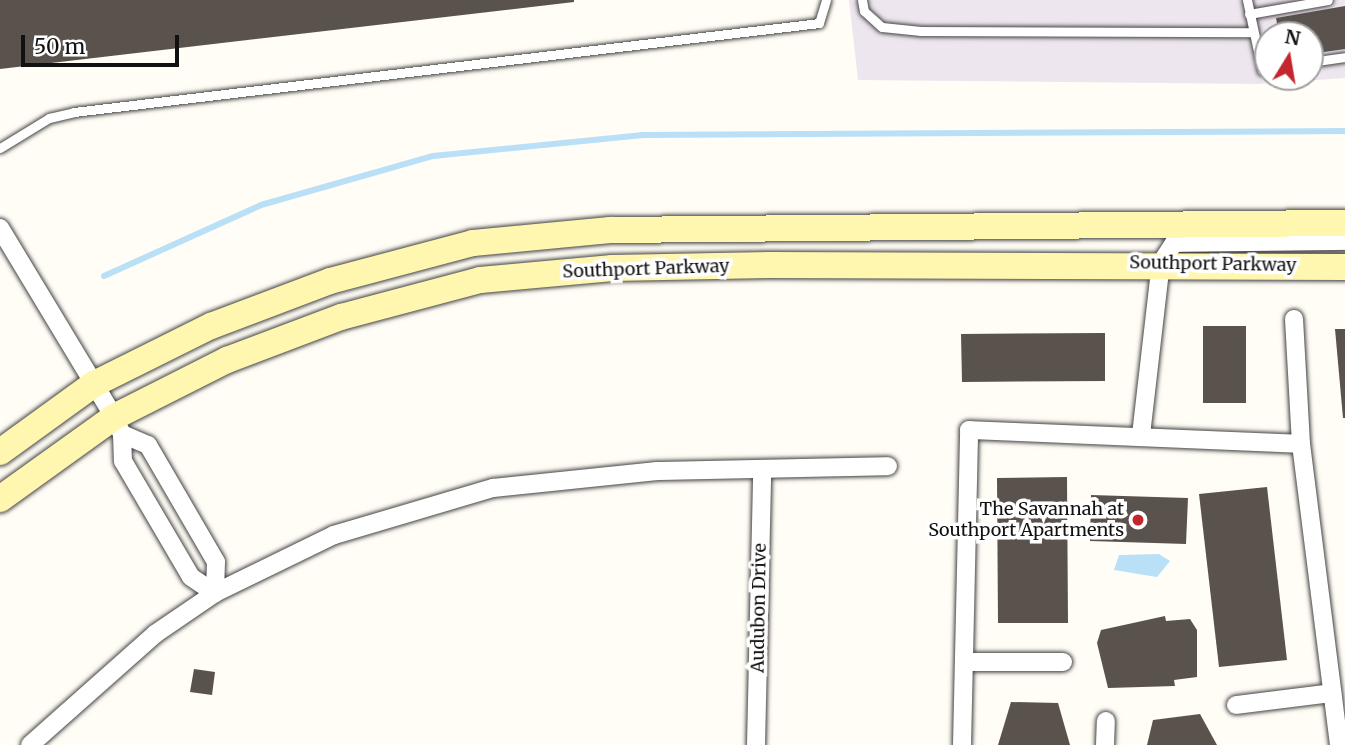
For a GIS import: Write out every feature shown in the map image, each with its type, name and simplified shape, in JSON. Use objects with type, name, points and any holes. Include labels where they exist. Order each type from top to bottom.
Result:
[{"type":"main road","points":[[0,452],[94,384],[211,326],[330,281],[473,243],[610,230],[1345,223]]},
{"type":"main road","name":"Southport Parkway","points":[[0,499],[226,360],[329,322],[480,280],[612,268],[1161,263],[1345,267]]},
{"type":"street","points":[[0,228],[118,425],[129,472],[191,577],[215,593]]},
{"type":"street","points":[[1141,435],[1161,263],[1174,243],[1345,241]]},
{"type":"street","points":[[1294,319],[1301,444],[1339,745]]},
{"type":"street","points":[[118,425],[149,445],[216,562],[215,593]]},
{"type":"street","points":[[962,745],[969,430],[1141,435],[1301,444]]},
{"type":"street","points":[[30,745],[116,666],[215,593],[334,535],[493,488],[657,471],[762,471],[888,466]]},
{"type":"street","name":"Audubon Drive","points":[[756,745],[762,471]]},
{"type":"street","points":[[964,663],[1063,662]]},
{"type":"street","points":[[1236,705],[1332,693]]},
{"type":"street","points":[[1105,745],[1106,721]]},
{"type":"lane","points":[[0,148],[49,118],[74,112],[819,23],[826,0]]},
{"type":"lane","points":[[862,0],[864,11],[882,27],[920,31],[1253,32]]},
{"type":"lane","points":[[1247,0],[1254,36]]},
{"type":"lane","points":[[1249,14],[1328,0]]},
{"type":"lane","points":[[1324,60],[1345,57]]},
{"type":"shaded area","points":[[849,0],[1345,0],[1345,78],[1324,79],[1324,21],[1254,21],[1254,84],[858,80]]},
{"type":"water","points":[[1159,554],[1170,561],[1157,577],[1114,570],[1119,555]]},
{"type":"building","points":[[0,0],[574,0],[574,2],[0,69]]},
{"type":"building","points":[[1345,6],[1345,49],[1324,52],[1324,21],[1277,21],[1276,18]]},
{"type":"building","points":[[1203,326],[1246,326],[1246,403],[1203,403]]},
{"type":"building","points":[[1335,329],[1345,329],[1345,418],[1343,418]]},
{"type":"building","points":[[1105,333],[1105,381],[962,382],[961,334]]},
{"type":"building","points":[[1067,477],[1068,623],[998,623],[997,478]]},
{"type":"building","points":[[1267,487],[1287,660],[1219,667],[1199,494]]},
{"type":"building","name":"The Savannah at Southport Apartments","points":[[1091,495],[1188,498],[1186,544],[1090,541]]},
{"type":"building","points":[[1165,616],[1166,621],[1190,619],[1197,630],[1197,677],[1174,680],[1175,686],[1108,688],[1097,643],[1101,630]]},
{"type":"building","points":[[194,669],[215,672],[212,695],[190,692]]},
{"type":"building","points":[[1011,702],[1058,703],[1070,745],[998,745]]},
{"type":"building","points":[[1200,714],[1217,745],[1147,745],[1153,720]]},
{"type":"waterway","points":[[104,276],[261,205],[433,156],[643,135],[1345,131]]},
{"type":"place","name":"The Savannah at Southport Apartments","points":[[1138,520]]}]
